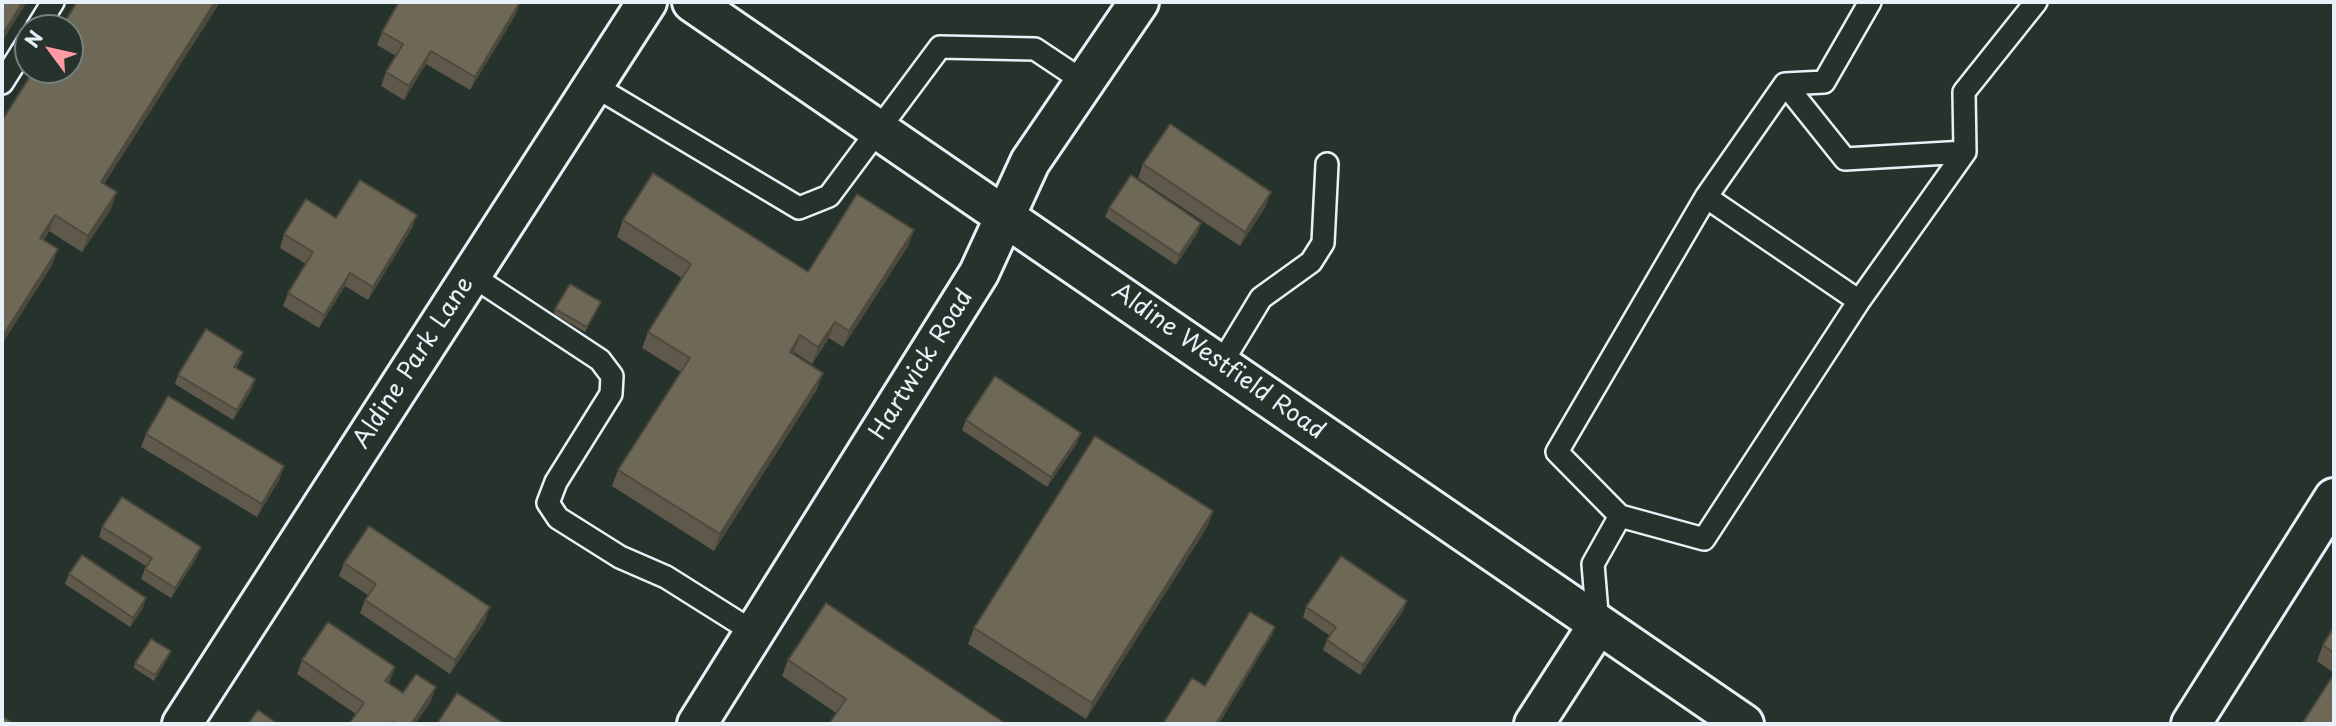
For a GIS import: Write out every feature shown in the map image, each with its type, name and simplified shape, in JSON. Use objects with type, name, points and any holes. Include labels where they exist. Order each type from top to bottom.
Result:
[{"type":"street","name":"Aldine Park Lane","points":[[182,724],[647,2]]},
{"type":"street","name":"Aldine Westfield Road","points":[[692,2],[1744,724]]},
{"type":"street","name":"Hartwick Road","points":[[697,724],[960,306],[979,273],[1030,162],[1139,2]]},
{"type":"street","points":[[2191,724],[2334,498]]},
{"type":"street","points":[[1534,724],[1598,625]]},
{"type":"lane","points":[[1785,83],[1824,82],[1870,2]]},
{"type":"lane","points":[[1785,83],[1706,197],[1557,452],[1620,516],[1704,539],[1859,301],[1965,152],[1964,92],[2036,2]]},
{"type":"lane","points":[[593,85],[799,208],[829,197],[940,47],[1035,50],[1083,81]]},
{"type":"lane","points":[[2,83],[14,64]]},
{"type":"lane","points":[[1785,83],[1845,159],[1965,152]]},
{"type":"lane","points":[[1221,365],[1261,298],[1311,262],[1323,243],[1327,164]]},
{"type":"lane","points":[[1706,197],[1859,301]]},
{"type":"lane","points":[[471,275],[600,360],[612,376],[611,394],[556,482],[548,503],[558,518],[620,557],[666,577],[755,633]]},
{"type":"lane","points":[[1598,625],[1593,564],[1620,516]]},
{"type":"building","points":[[2,2],[23,2],[14,14],[2,35]]},
{"type":"building","points":[[77,2],[215,2],[101,182],[117,192],[88,236],[55,215],[40,238],[58,249],[2,337],[2,121],[25,84],[84,84],[84,14],[70,14]]},
{"type":"building","points":[[399,2],[520,2],[475,77],[431,51],[409,86],[386,72],[403,44],[382,32]]},
{"type":"building","points":[[1170,124],[1271,192],[1245,232],[1143,164]]},
{"type":"building","points":[[653,173],[808,272],[857,194],[914,230],[849,331],[835,322],[818,347],[800,335],[790,352],[823,373],[720,534],[618,470],[690,358],[648,332],[691,264],[623,220]]},
{"type":"building","points":[[1131,175],[1201,223],[1179,255],[1109,208]]},
{"type":"building","points":[[360,180],[417,215],[373,287],[350,273],[324,315],[288,293],[313,252],[284,234],[306,199],[336,218]]},
{"type":"building","points":[[570,284],[601,302],[587,327],[555,309]]},
{"type":"building","points":[[206,329],[243,352],[234,367],[255,379],[237,410],[178,375]]},
{"type":"building","points":[[995,376],[1081,433],[1051,477],[966,420]]},
{"type":"building","points":[[168,396],[284,466],[262,504],[146,434]]},
{"type":"building","points":[[1095,436],[1213,511],[1092,703],[974,628]]},
{"type":"building","points":[[122,497],[201,547],[175,588],[145,569],[152,558],[102,527]]},
{"type":"building","points":[[369,526],[490,607],[455,660],[365,600],[376,584],[344,563]]},
{"type":"building","points":[[82,555],[146,598],[133,618],[69,574]]},
{"type":"building","points":[[1341,556],[1407,601],[1363,665],[1327,640],[1336,627],[1306,607]]},
{"type":"building","points":[[826,603],[1006,724],[829,724],[846,699],[788,660]]},
{"type":"building","points":[[1250,612],[1275,627],[1216,724],[1163,724],[1192,678],[1205,686]]},
{"type":"building","points":[[328,622],[395,667],[385,681],[403,693],[416,674],[436,687],[411,724],[349,724],[364,703],[302,660]]},
{"type":"building","points":[[2334,627],[2334,653],[2323,645]]},
{"type":"building","points":[[151,639],[171,651],[155,675],[135,663]]},
{"type":"building","points":[[2334,674],[2334,724],[2302,724]]},
{"type":"building","points":[[457,693],[505,724],[437,724]]},
{"type":"building","points":[[258,710],[278,724],[248,724]]},
{"type":"building","points":[[2,716],[14,724],[2,724]]}]
